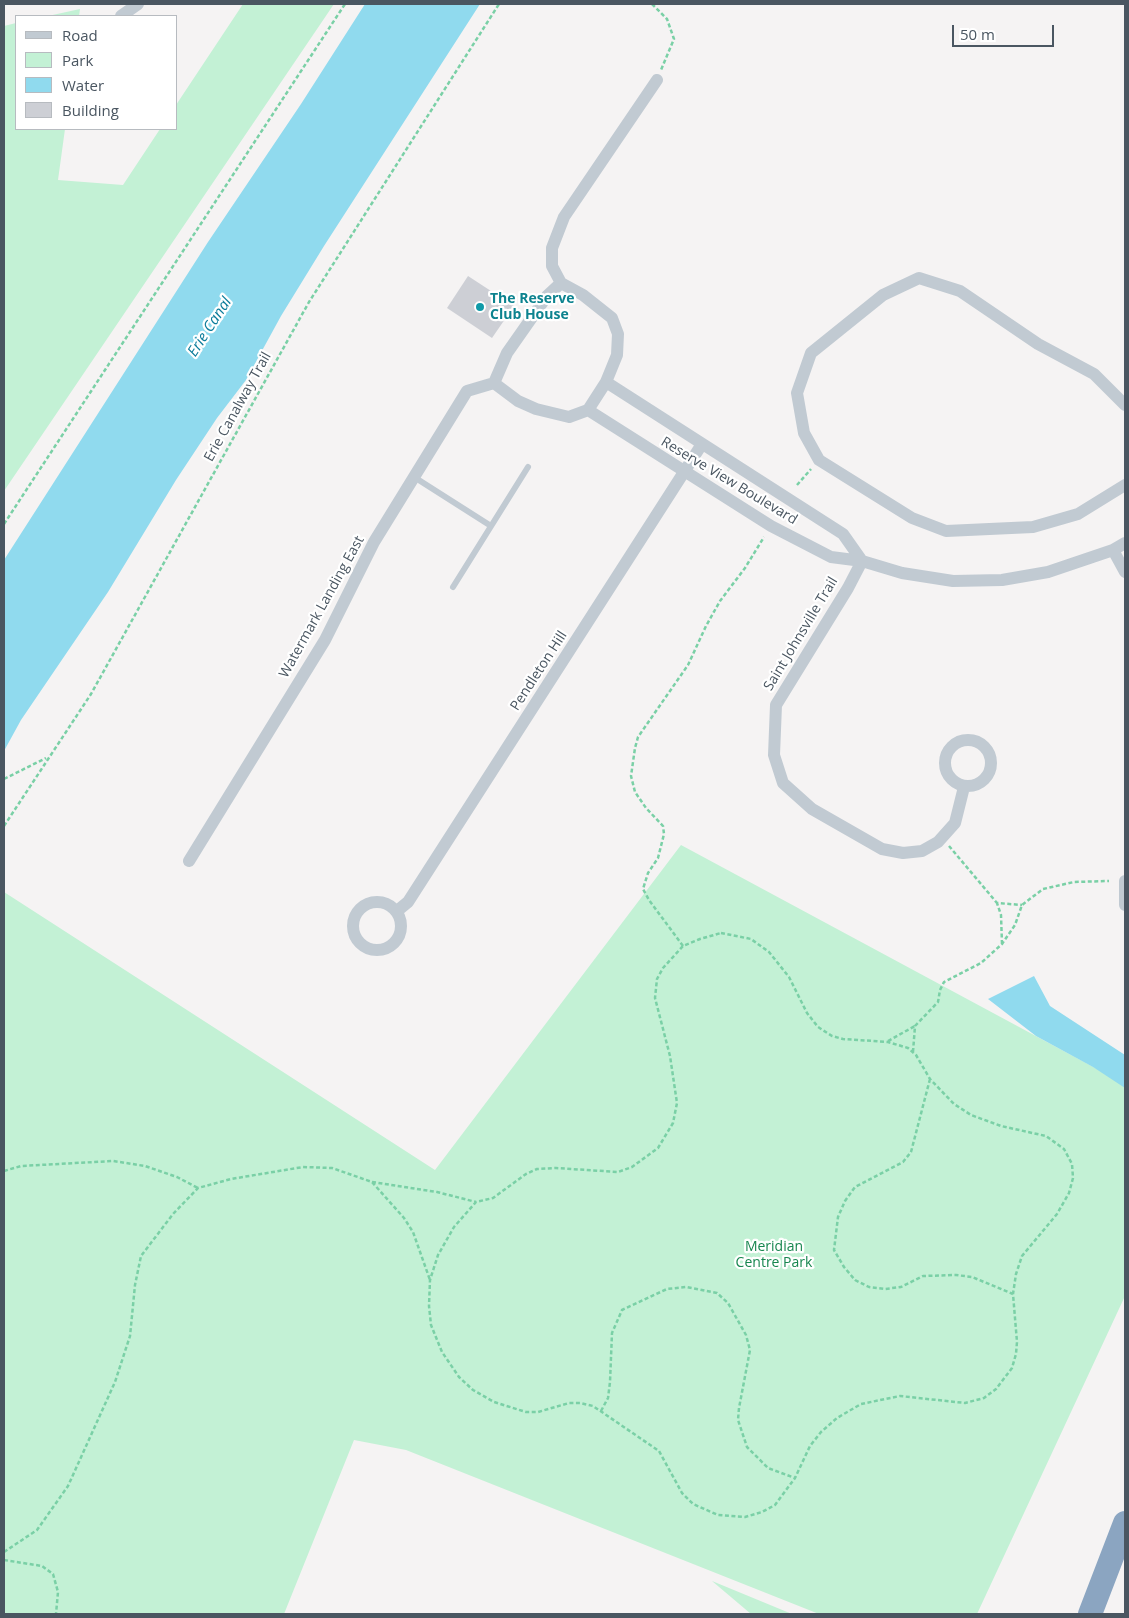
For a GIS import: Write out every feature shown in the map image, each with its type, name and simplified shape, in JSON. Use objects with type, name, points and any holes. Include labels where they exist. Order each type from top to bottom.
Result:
[{"type":"highway","points":[[1090,1614],[1125,1523]]},
{"type":"street","points":[[122,15],[138,4]]},
{"type":"street","points":[[561,283],[547,296],[507,353],[494,382],[518,401],[536,410],[569,417],[588,410],[606,382],[616,355],[618,334],[612,318],[584,295],[561,283],[552,266],[552,248],[564,217],[657,80]]},
{"type":"street","points":[[1125,405],[1094,374],[1038,344],[960,290],[919,278],[883,295],[811,353],[797,393],[804,433],[819,460],[912,518],[946,531],[1033,527],[1078,514],[1125,485]]},
{"type":"street","name":"Watermark Landing East","points":[[189,861],[325,640],[374,542],[467,391],[494,382]]},
{"type":"street","name":"Reserve View Boulevard","points":[[606,382],[843,534],[862,560]]},
{"type":"street","name":"Reserve View Boulevard","points":[[588,410],[771,526],[831,557],[862,560],[902,573],[953,581],[1002,580],[1048,572],[1114,550],[1125,543]]},
{"type":"street","name":"Pendleton Hill","points":[[397,911],[408,902],[702,444]]},
{"type":"street","points":[[1114,550],[1125,572]]},
{"type":"street","name":"Saint Johnsville Trail","points":[[862,560],[848,588],[776,705],[774,755],[783,783],[812,809],[882,849],[903,853],[922,851],[942,837],[955,823],[964,787]]},
{"type":"street","points":[[1125,880],[1125,905]]},
{"type":"lane","points":[[453,587],[528,467]]},
{"type":"lane","points":[[414,477],[491,526]]},
{"type":"path","points":[[4,524],[345,4]]},
{"type":"path","name":"Erie Canalway Trail","points":[[4,826],[47,758],[91,694],[309,302],[498,4]]},
{"type":"path","points":[[652,4],[667,19],[674,39],[657,80]]},
{"type":"path","points":[[797,485],[814,465]]},
{"type":"path","points":[[683,946],[657,912],[643,889],[648,873],[658,858],[664,834],[663,826],[646,808],[635,792],[631,776],[634,748],[638,737],[688,665],[720,601],[745,568],[764,537]]},
{"type":"path","points":[[4,778],[47,758]]},
{"type":"path","points":[[942,837],[997,903],[1001,915],[1002,944]]},
{"type":"path","points":[[888,1042],[915,1026],[938,1002],[940,990],[944,982],[981,963],[1002,944],[1015,925],[1022,905],[1043,889],[1074,882],[1109,881]]},
{"type":"path","points":[[997,903],[1022,905]]},
{"type":"path","points":[[4,1552],[38,1530],[68,1486],[115,1382],[130,1336],[135,1284],[141,1256],[173,1214],[198,1188],[231,1179],[303,1167],[332,1168],[372,1182],[437,1192],[476,1202],[493,1198],[526,1174],[537,1169],[556,1168],[618,1172],[632,1167],[658,1148],[673,1123],[677,1103],[655,989],[663,968],[683,946],[700,938],[721,933],[751,939],[769,952],[781,964],[807,1014],[818,1027],[832,1036],[843,1039],[888,1042],[898,1044],[913,1052],[930,1079],[954,1104],[971,1115],[1001,1126],[1046,1136],[1064,1149],[1072,1164],[1073,1178],[1069,1193],[1057,1214],[1022,1256],[1016,1274],[1013,1294],[1017,1342],[1016,1354],[1012,1368],[996,1389],[984,1398],[965,1403],[900,1396],[861,1404],[837,1418],[821,1432],[810,1446],[795,1478],[780,1499],[762,1512],[745,1517],[718,1515],[693,1504],[682,1493],[659,1452],[601,1411],[580,1403],[569,1403],[538,1412],[514,1410],[483,1398],[459,1377],[442,1352],[429,1315],[430,1280],[438,1255],[454,1227],[476,1202]]},
{"type":"path","points":[[913,1052],[915,1026]]},
{"type":"path","points":[[930,1079],[910,1152],[903,1162],[855,1187],[845,1201],[838,1217],[834,1250],[850,1274],[869,1287],[885,1290],[901,1287],[923,1276],[956,1275],[972,1277],[1013,1294]]},
{"type":"path","points":[[4,1171],[21,1166],[113,1161],[145,1166],[177,1177],[198,1188]]},
{"type":"path","points":[[372,1182],[413,1232],[430,1280]]},
{"type":"path","points":[[601,1411],[608,1398],[612,1333],[622,1310],[667,1289],[686,1287],[717,1293],[728,1303],[746,1335],[750,1350],[738,1420],[747,1447],[768,1468],[795,1478]]},
{"type":"path","points":[[4,1560],[42,1566],[53,1574],[58,1592],[56,1614]]},
{"type":"green space","points":[[243,4],[334,4],[4,491],[4,26],[15,23],[15,130],[65,130],[58,180],[123,185],[159,130],[178,130],[178,102]]},
{"type":"green space","points":[[80,9],[79,15],[53,15]]},
{"type":"green space","name":"Meridian Centre Park","points":[[681,845],[1125,1084],[1125,1296],[977,1614],[819,1614],[406,1450],[354,1440],[284,1614],[4,1614],[4,892],[435,1170]]},
{"type":"green space","points":[[712,1581],[792,1614],[751,1614]]},
{"type":"water","name":"Erie Canal","points":[[365,4],[480,4],[324,246],[281,316],[246,380],[217,418],[176,480],[108,592],[21,720],[4,751],[4,560],[208,242],[301,104]]},
{"type":"water","points":[[1034,976],[1050,1006],[1125,1055],[1125,1088],[1093,1067],[1036,1036],[988,999]]},
{"type":"building","name":"The Reserve Club House","points":[[468,276],[514,306],[492,338],[447,308]]},
{"type":"place","name":"The Reserve Club House","points":[[480,307]]}]
